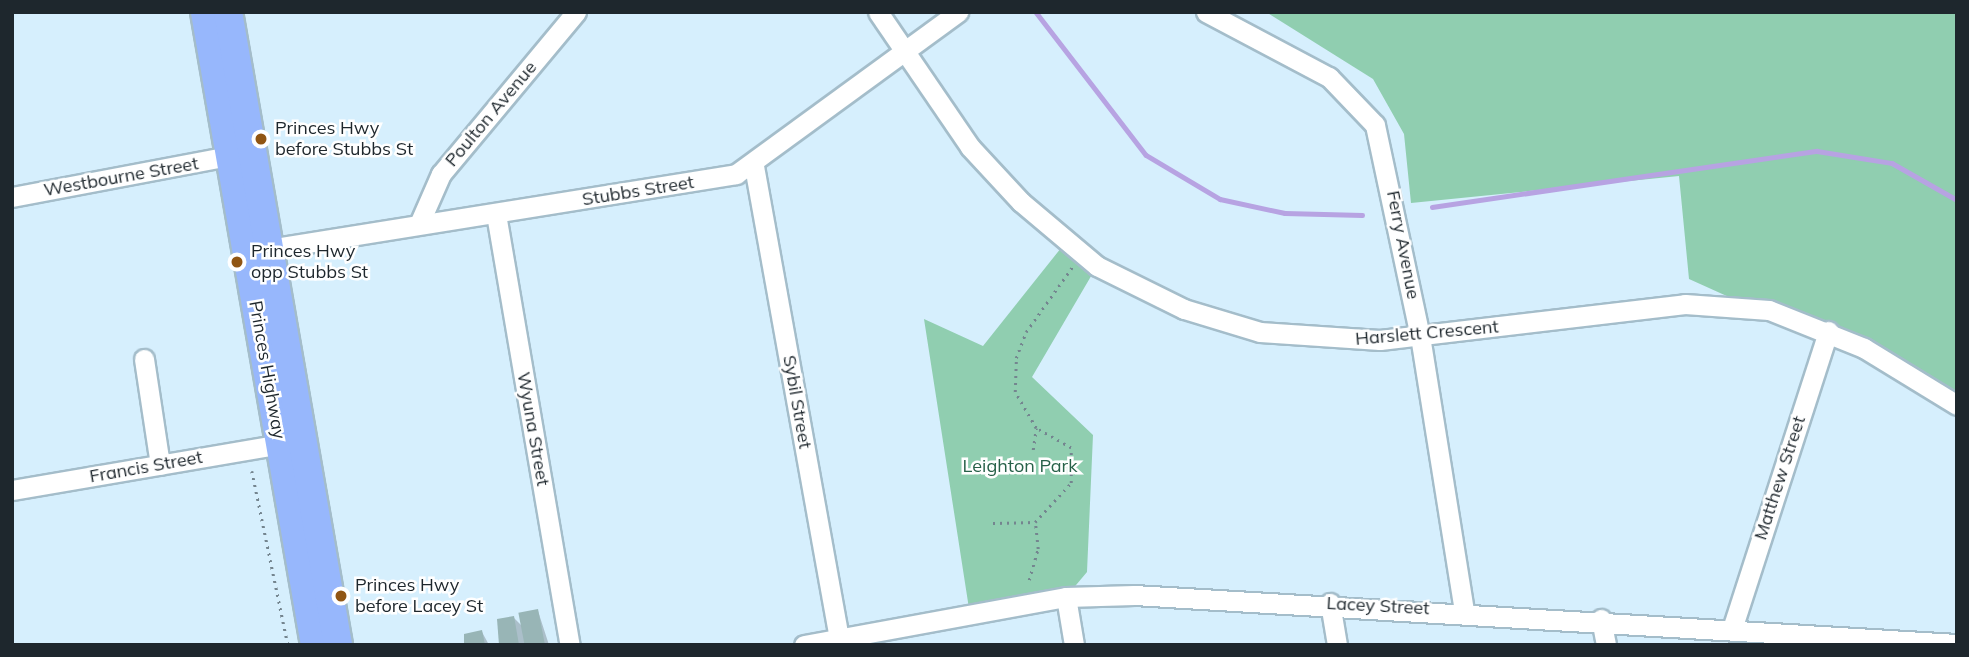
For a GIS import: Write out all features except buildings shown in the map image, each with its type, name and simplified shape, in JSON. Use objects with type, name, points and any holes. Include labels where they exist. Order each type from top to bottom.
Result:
[{"type":"highway","name":"Princes Highway","points":[[205,12],[315,645]]},
{"type":"highway","name":"Princes Highway","points":[[228,12],[338,645]]},
{"type":"street","name":"Poulton Avenue","points":[[419,224],[441,174],[576,12]]},
{"type":"street","name":"Harslett Crescent","points":[[878,12],[997,179],[1080,254],[1173,304],[1260,332],[1339,340],[1420,336],[1685,304],[1769,310],[1828,331],[1957,405]]},
{"type":"street","name":"Stubbs Street","points":[[269,249],[715,179],[754,166],[958,12]]},
{"type":"street","name":"Ferry Avenue","points":[[1206,12],[1329,77],[1369,116],[1386,158],[1420,336],[1464,611]]},
{"type":"street","name":"Westbourne Street","points":[[12,197],[230,156]]},
{"type":"street","name":"Sybil Street","points":[[754,166],[839,638]]},
{"type":"street","name":"Wyuna Street","points":[[496,214],[570,645]]},
{"type":"street","name":"Matthew Street","points":[[1733,626],[1828,331]]},
{"type":"street","points":[[144,359],[160,465]]},
{"type":"street","name":"Francis Street","points":[[12,490],[280,444]]},
{"type":"street","name":"Lacey Street","points":[[804,645],[1066,597],[1330,603],[1733,626],[1957,644]]},
{"type":"street","points":[[1066,597],[1074,645]]},
{"type":"street","points":[[1330,603],[1337,645]]},
{"type":"street","points":[[1601,619],[1606,645]]},
{"type":"path","points":[[993,523],[1035,522],[1061,500],[1074,469],[1071,448],[1036,428],[1015,392],[1016,358],[1031,324],[1048,309],[1080,254]]},
{"type":"path","points":[[1032,450],[1036,428]]},
{"type":"path","points":[[252,471],[288,645]]},
{"type":"path","points":[[1029,580],[1038,549],[1035,522]]},
{"type":"green space","points":[[1266,12],[1957,12],[1957,400],[1689,279],[1679,176],[1411,203],[1404,134],[1373,79]]},
{"type":"green space","name":"Leighton Park","points":[[1065,243],[1097,266],[1032,377],[1093,435],[1087,572],[1066,597],[970,615],[924,319],[983,346]]},
{"type":"waterway","points":[[1036,12],[1146,155],[1220,199],[1285,213],[1362,215]]},
{"type":"waterway","points":[[1432,207],[1817,151],[1892,163],[1957,200]]},
{"type":"place","name":"Princes Hwy before Stubbs St","points":[[261,139]]},
{"type":"place","name":"Princes Hwy opp Stubbs St","points":[[237,262]]},
{"type":"place","name":"Princes Hwy before Lacey St","points":[[341,596]]}]
